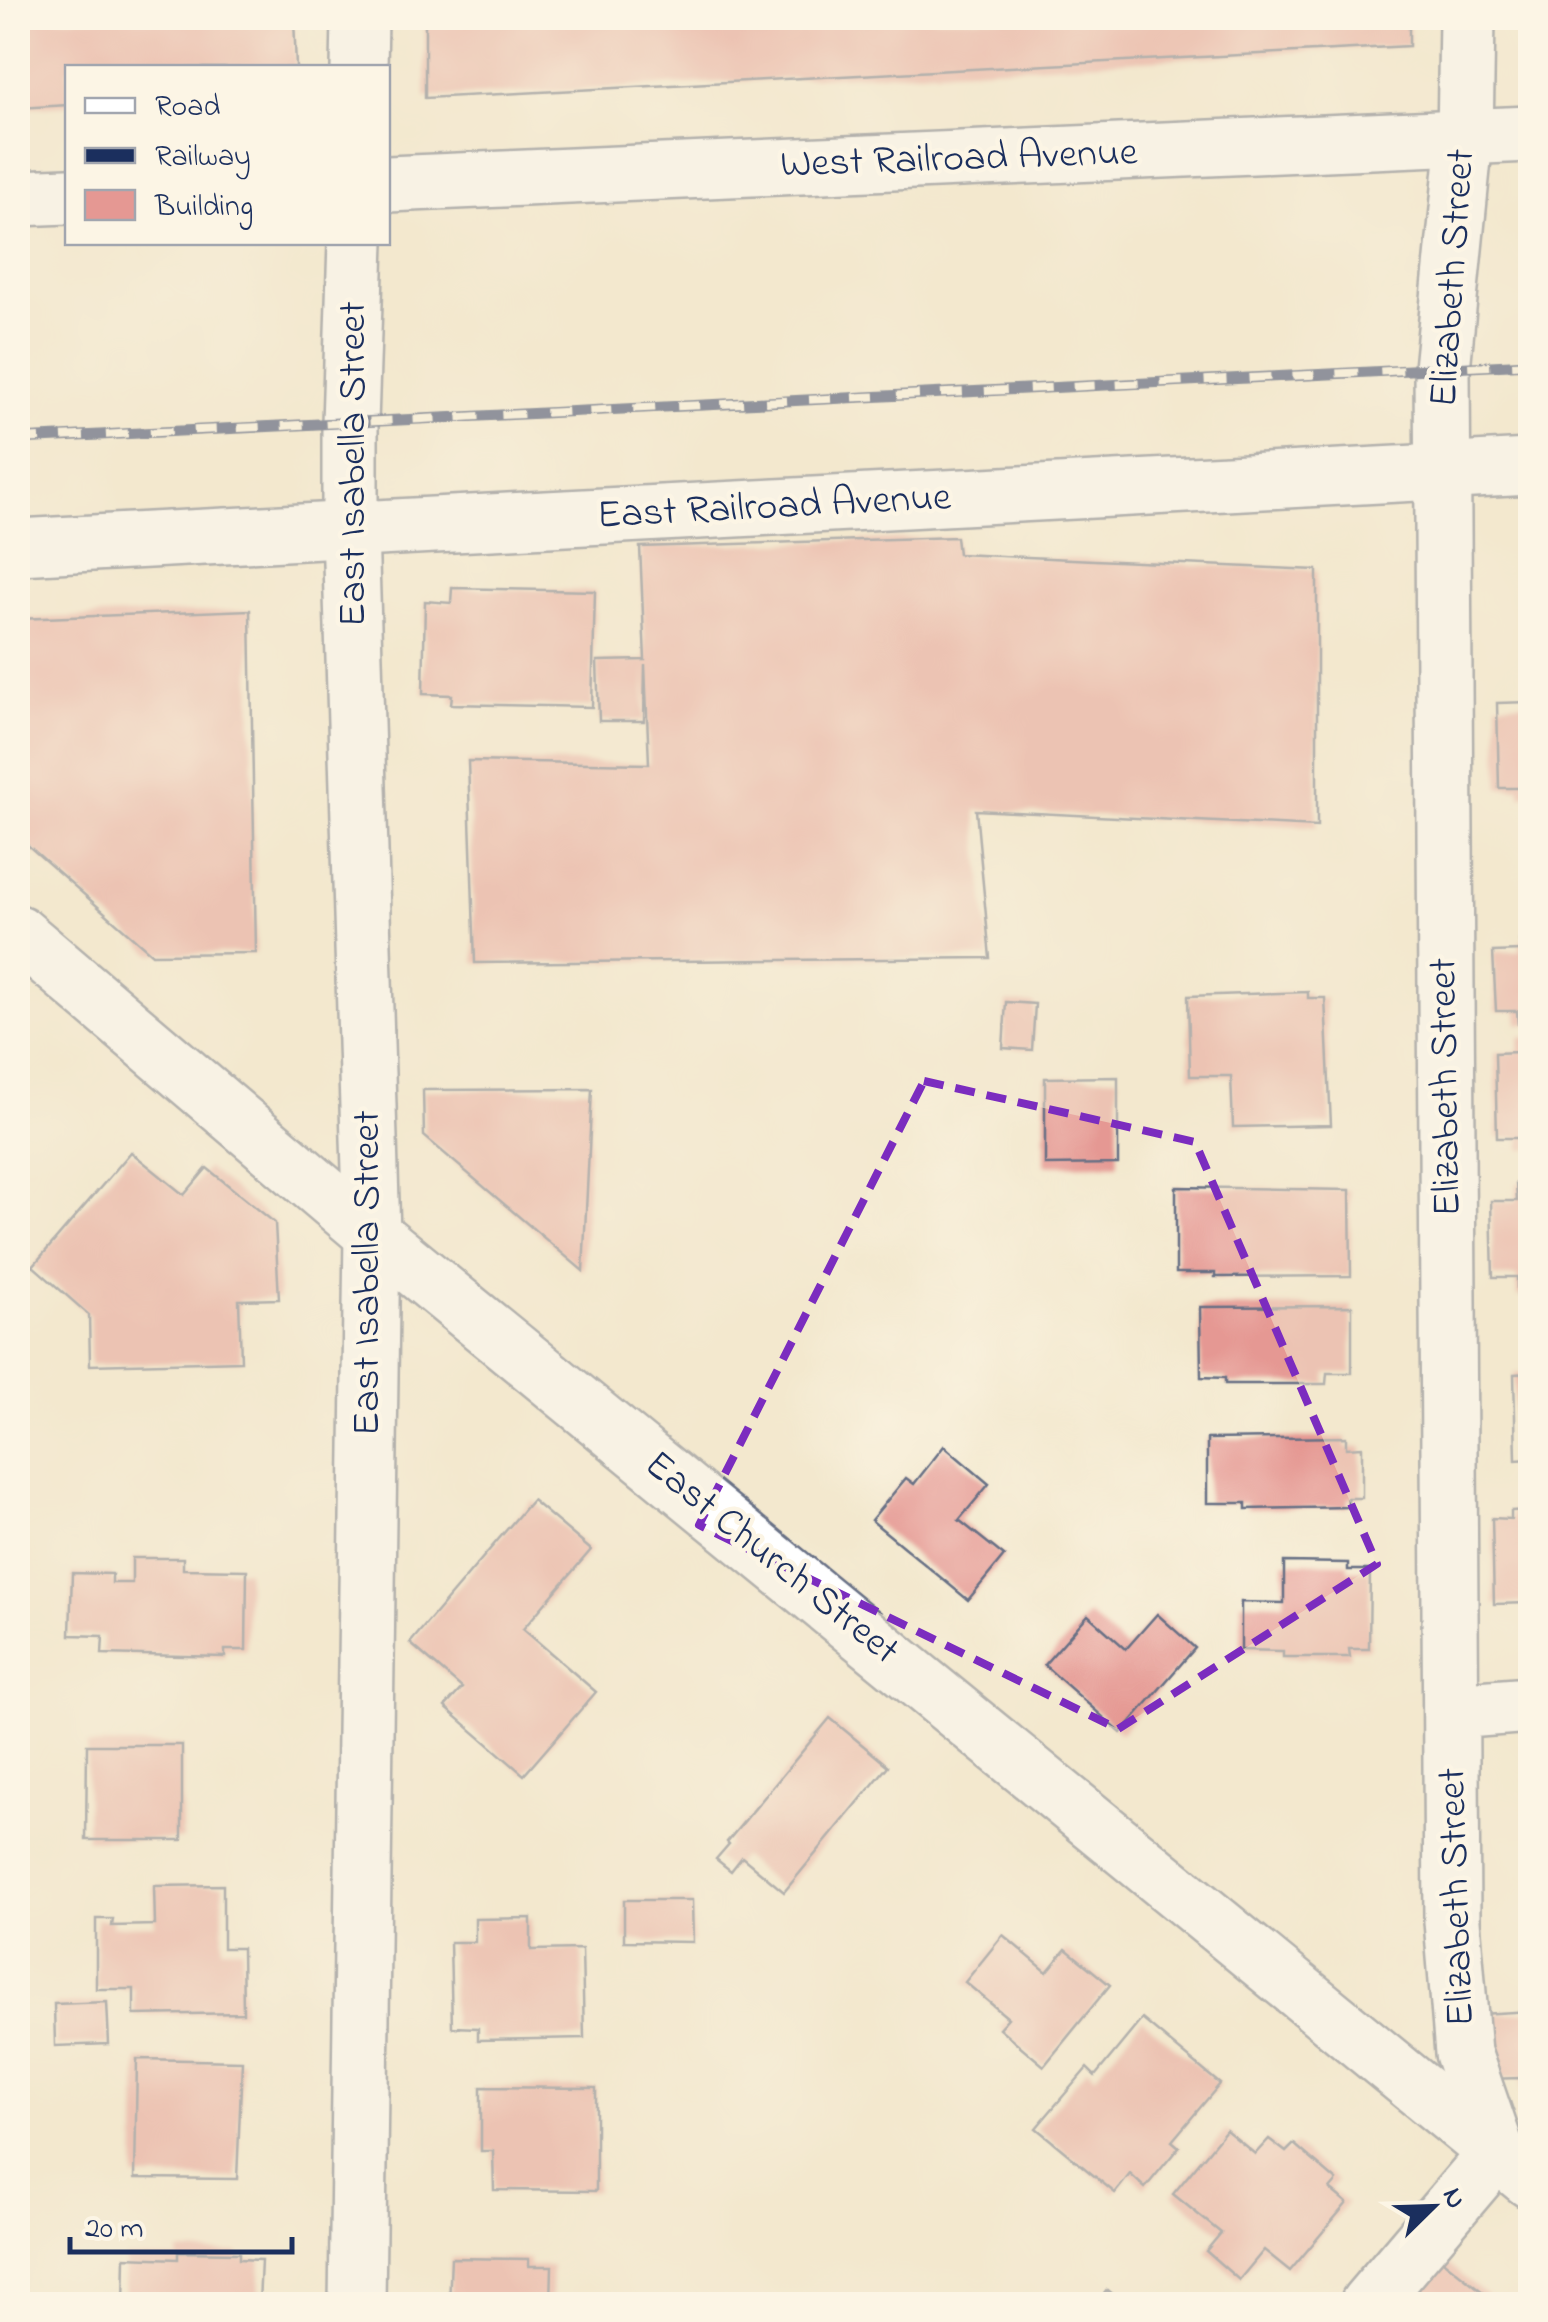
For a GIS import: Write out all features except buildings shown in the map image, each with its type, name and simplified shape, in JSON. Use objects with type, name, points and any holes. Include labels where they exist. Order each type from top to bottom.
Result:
[{"type":"street","points":[[359,65],[360,18]]},
{"type":"street","name":"Elizabeth Street","points":[[1467,18],[1465,139],[1442,369],[1452,1921],[1463,2053],[1514,2166]]},
{"type":"street","name":"West Railroad Avenue","points":[[390,184],[1530,134]]},
{"type":"street","points":[[18,198],[65,196]]},
{"type":"street","name":"East Isabella Street","points":[[356,245],[350,531],[372,1234],[357,2304]]},
{"type":"street","name":"East Railroad Avenue","points":[[18,547],[1530,467]]},
{"type":"street","name":"East Church Street","points":[[18,932],[372,1234],[1514,2166]]},
{"type":"street","points":[[1453,1710],[1530,1705]]},
{"type":"street","points":[[1368,2304],[1514,2166]]},
{"type":"highlighted area","points":[[924,1081],[1195,1142],[1377,1564],[1118,1729],[699,1525]]},
{"type":"railway","points":[[18,439],[1530,364]]}]
